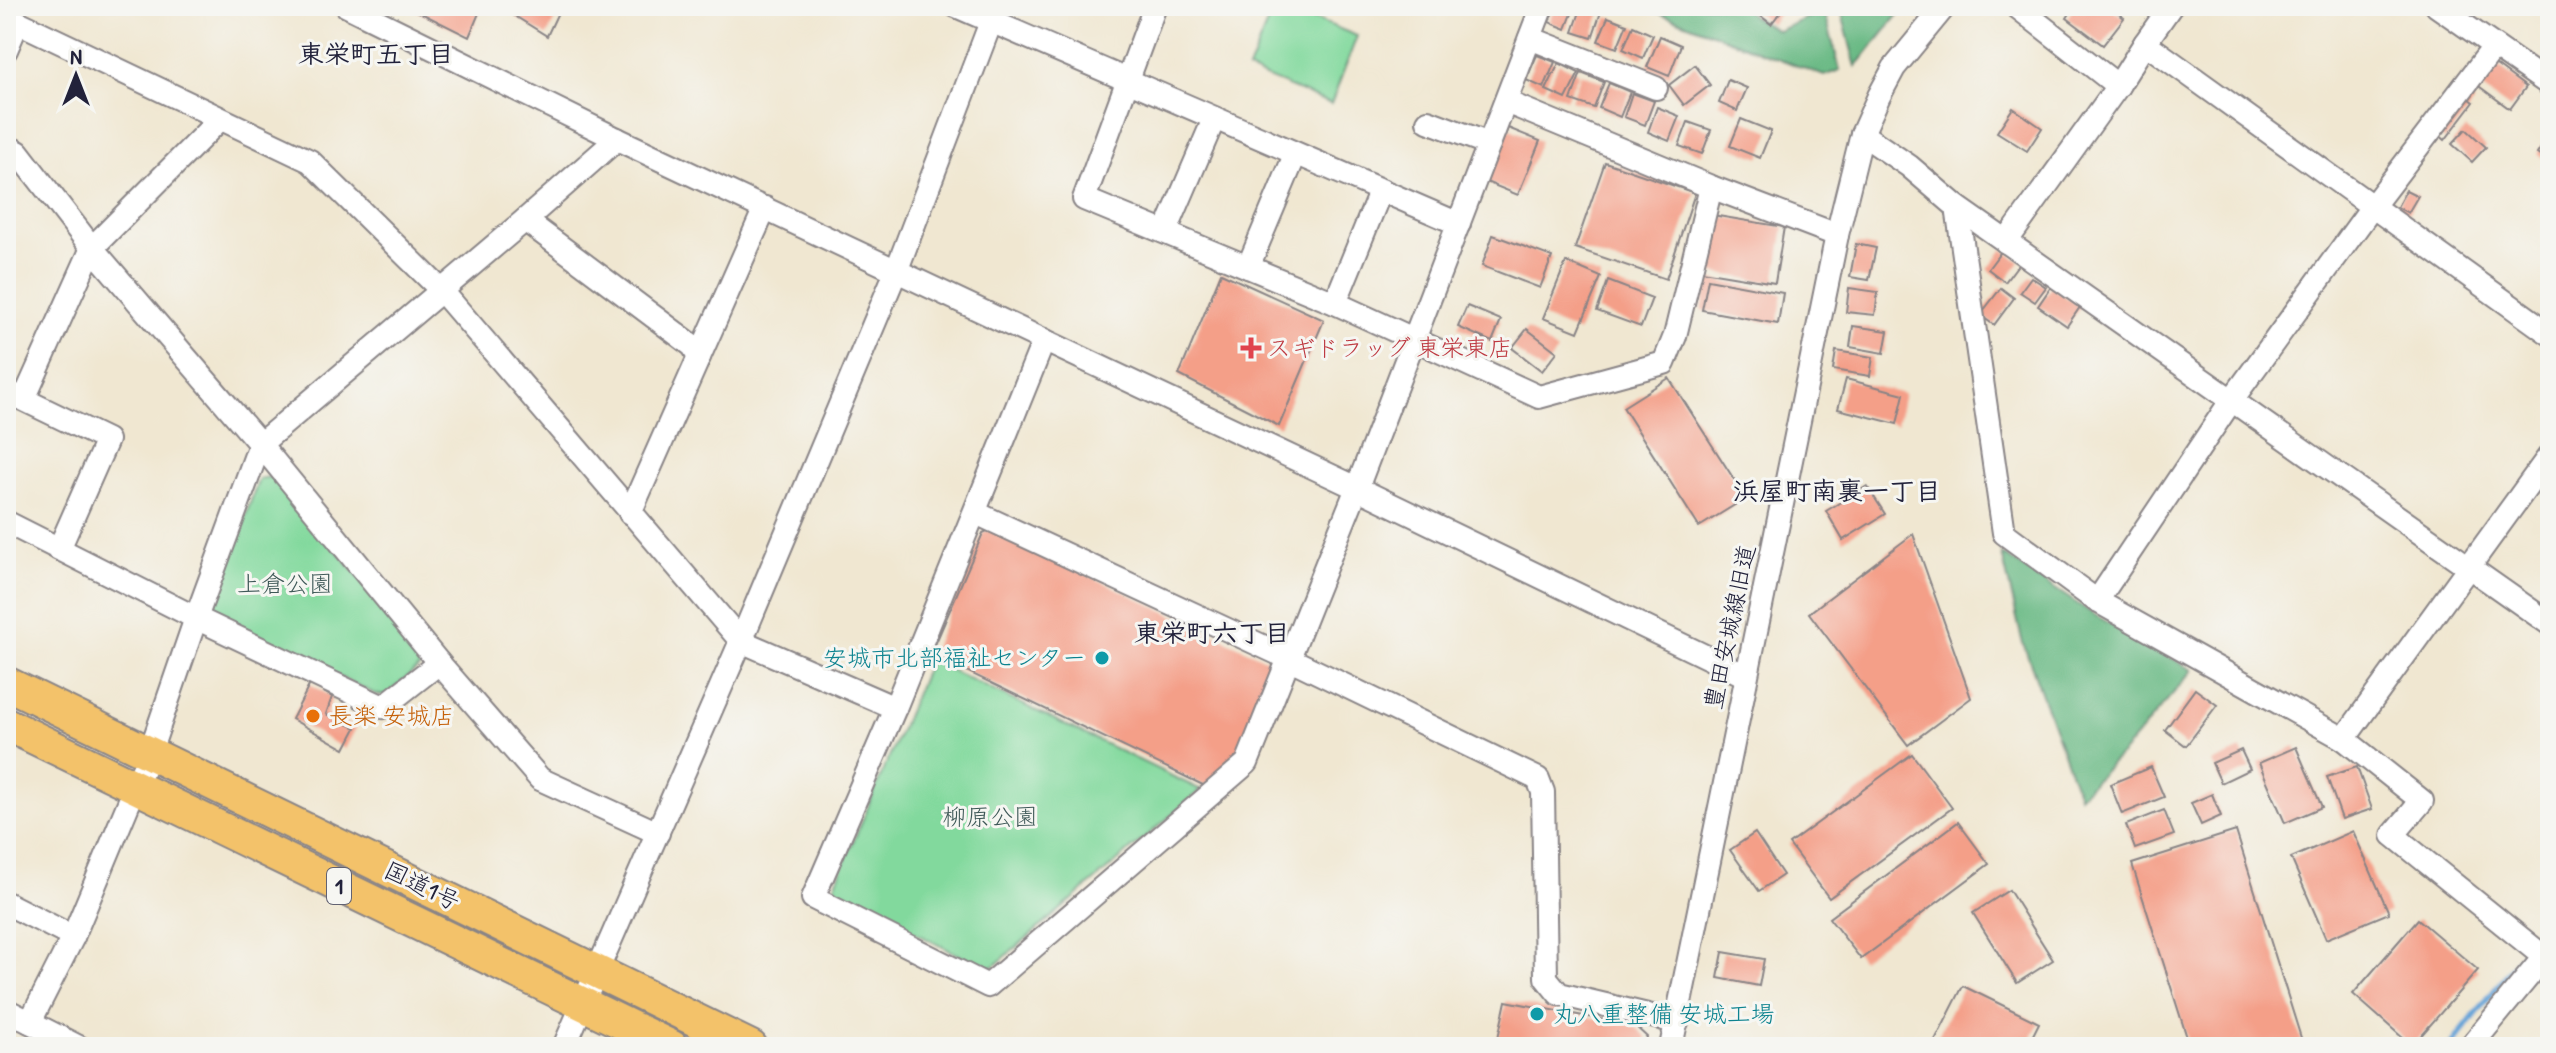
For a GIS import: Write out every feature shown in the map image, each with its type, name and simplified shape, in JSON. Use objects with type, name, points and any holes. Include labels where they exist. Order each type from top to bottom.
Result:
[{"type":"highway","name":"国道1号","points":[[6,683],[751,1047]]},
{"type":"highway","name":"国道1号","points":[[6,724],[672,1047]]},
{"type":"street","points":[[956,6],[994,14],[1127,81],[1459,224]]},
{"type":"street","points":[[1155,6],[1084,199],[1335,303],[1539,397],[1664,363],[1675,336],[1711,187]]},
{"type":"street","points":[[1044,340],[976,513],[813,898],[988,986],[1247,763],[1357,488],[1542,6]]},
{"type":"street","name":"豊田安城線旧道","points":[[1671,1047],[1837,235],[1862,134],[1894,68],[1945,6]]},
{"type":"street","points":[[2016,6],[2118,86]]},
{"type":"street","points":[[2006,242],[2118,86],[2171,6]]},
{"type":"street","points":[[2437,6],[2550,85]]},
{"type":"street","points":[[361,9],[617,139],[897,269],[1746,676]]},
{"type":"street","points":[[564,1047],[741,641],[897,269],[994,14]]},
{"type":"street","points":[[6,50],[18,22],[310,161],[441,290],[741,641],[895,708]]},
{"type":"street","points":[[1530,38],[1656,88]]},
{"type":"street","points":[[2145,43],[2550,334]]},
{"type":"street","points":[[2097,601],[2231,401],[2372,207],[2494,47]]},
{"type":"street","points":[[1506,102],[1711,187],[1837,235]]},
{"type":"street","points":[[59,549],[107,440],[15,395],[92,248],[220,119]]},
{"type":"street","points":[[1166,231],[1214,119]]},
{"type":"street","points":[[1428,121],[1489,144]]},
{"type":"street","points":[[1862,134],[1909,166],[1957,207],[2006,242],[2550,624]]},
{"type":"street","points":[[30,1022],[73,937],[136,788],[260,444],[617,139]]},
{"type":"street","points":[[6,146],[18,152],[92,248],[540,779],[658,833]]},
{"type":"street","points":[[1248,267],[1295,155]]},
{"type":"street","points":[[1335,303],[1381,190]]},
{"type":"street","points":[[1957,207],[2004,533],[2097,601],[2344,739],[2422,801],[2393,835],[2539,949],[2470,1047]]},
{"type":"street","points":[[630,513],[765,208]]},
{"type":"street","points":[[525,220],[693,346],[699,357]]},
{"type":"street","points":[[2344,739],[2550,455]]},
{"type":"street","points":[[976,513],[1288,658],[1538,779],[1543,792],[1546,978],[1559,994],[1677,1022]]},
{"type":"street","points":[[6,522],[196,618],[383,707],[439,663]]},
{"type":"street","points":[[6,903],[73,937]]},
{"type":"street","points":[[6,1010],[79,1047]]},
{"type":"green space","points":[[1274,6],[1284,6],[1357,36],[1331,104],[1248,70]]},
{"type":"green space","points":[[1641,6],[1742,6],[1753,17],[1778,31],[1824,10],[1840,70],[1824,76]]},
{"type":"green space","points":[[1840,6],[1905,6],[1856,67]]},
{"type":"green space","name":"上倉公園","points":[[275,476],[423,654],[423,664],[386,695],[377,695],[219,619],[212,608],[259,479]]},
{"type":"green space","points":[[2002,554],[2093,614],[2193,670],[2124,751],[2079,796],[2022,640]]},
{"type":"green space","name":"柳原公園","points":[[930,660],[1201,790],[993,967],[983,967],[839,895],[835,885]]},
{"type":"building","points":[[407,6],[482,6],[469,37]]},
{"type":"building","points":[[499,6],[561,6],[547,36]]},
{"type":"building","points":[[1555,6],[1575,6],[1566,29],[1549,22]]},
{"type":"building","points":[[1582,6],[1601,12],[1592,38],[1573,32]]},
{"type":"building","points":[[1748,6],[1785,6],[1771,24]]},
{"type":"building","points":[[2075,6],[2109,6],[2124,18],[2103,45],[2067,18]]},
{"type":"building","points":[[1608,17],[1627,24],[1617,48],[1598,41]]},
{"type":"building","points":[[1633,26],[1653,35],[1643,58],[1623,49]]},
{"type":"building","points":[[1660,36],[1681,45],[1669,76],[1647,67]]},
{"type":"building","points":[[1537,55],[1555,62],[1544,88],[1526,80]]},
{"type":"building","points":[[2492,62],[2526,87],[2510,109],[2476,84]]},
{"type":"building","points":[[1559,63],[1579,73],[1566,99],[1546,90]]},
{"type":"building","points":[[1695,65],[1710,85],[1684,105],[1669,85]]},
{"type":"building","points":[[1581,73],[1604,82],[1594,108],[1571,100]]},
{"type":"building","points":[[1728,80],[1747,88],[1737,111],[1719,103]]},
{"type":"building","points":[[1609,83],[1630,92],[1620,117],[1599,108]]},
{"type":"building","points":[[1632,93],[1654,101],[1645,125],[1624,117]]},
{"type":"building","points":[[2466,96],[2474,102],[2445,140],[2437,133]]},
{"type":"building","points":[[1657,107],[1679,116],[1669,141],[1648,132]]},
{"type":"building","points":[[2013,108],[2042,128],[2027,151],[1997,132]]},
{"type":"building","points":[[1741,119],[1771,131],[1760,158],[1730,146]]},
{"type":"building","points":[[1688,122],[1711,130],[1702,154],[1679,146]]},
{"type":"building","points":[[1508,128],[1540,141],[1518,195],[1486,182]]},
{"type":"building","points":[[2466,129],[2486,147],[2472,162],[2452,144]]},
{"type":"building","points":[[2550,134],[2550,163],[2537,154]]},
{"type":"building","points":[[1605,162],[1695,193],[1666,279],[1575,248]]},
{"type":"building","points":[[2406,190],[2418,196],[2408,213],[2397,207]]},
{"type":"building","points":[[1712,215],[1784,227],[1775,283],[1702,271]]},
{"type":"building","points":[[1493,235],[1552,257],[1540,288],[1482,266]]},
{"type":"building","points":[[1856,244],[1876,248],[1869,280],[1850,277]]},
{"type":"building","points":[[2003,249],[2020,262],[2005,282],[1988,269]]},
{"type":"building","points":[[1566,262],[1601,277],[1578,332],[1543,318]]},
{"type":"building","name":"スギドラッグ 東栄東店","points":[[1221,273],[1324,320],[1279,426],[1179,375]]},
{"type":"building","points":[[2031,277],[2046,287],[2035,302],[2020,292]]},
{"type":"building","points":[[1708,279],[1783,293],[1778,324],[1702,310]]},
{"type":"building","points":[[1608,281],[1652,298],[1641,327],[1597,311]]},
{"type":"building","points":[[2051,287],[2080,307],[2067,326],[2038,306]]},
{"type":"building","points":[[1849,288],[1878,292],[1875,315],[1846,312]]},
{"type":"building","points":[[2001,288],[2014,298],[1994,325],[1980,315]]},
{"type":"building","points":[[1467,306],[1501,320],[1492,342],[1458,327]]},
{"type":"building","points":[[1853,326],[1888,331],[1884,353],[1850,347]]},
{"type":"building","points":[[1527,329],[1557,352],[1542,371],[1512,348]]},
{"type":"building","points":[[1836,351],[1873,357],[1870,376],[1833,370]]},
{"type":"building","points":[[1669,378],[1746,498],[1699,527],[1623,407]]},
{"type":"building","points":[[1846,379],[1904,394],[1897,424],[1838,409]]},
{"type":"building","points":[[1867,486],[1885,514],[1843,540],[1826,511]]},
{"type":"building","name":"安城市北部福祉センター","points":[[991,529],[1272,662],[1274,671],[1240,757],[1205,786],[931,654],[983,533]]},
{"type":"building","points":[[1913,534],[1971,698],[1908,745],[1809,613]]},
{"type":"building","name":"長楽 安城店","points":[[310,684],[332,697],[326,714],[356,728],[345,749],[292,719]]},
{"type":"building","points":[[2195,689],[2217,705],[2186,746],[2165,730]]},
{"type":"building","points":[[2296,747],[2322,807],[2285,823],[2259,763]]},
{"type":"building","points":[[2241,750],[2250,769],[2221,783],[2212,763]]},
{"type":"building","points":[[1912,754],[1952,808],[1829,898],[1789,844]]},
{"type":"building","points":[[2151,767],[2164,797],[2122,814],[2110,784]]},
{"type":"building","points":[[2357,767],[2372,809],[2342,819],[2327,777]]},
{"type":"building","points":[[2212,794],[2221,816],[2201,825],[2191,803]]},
{"type":"building","points":[[2164,810],[2174,835],[2135,849],[2126,825]]},
{"type":"building","points":[[1958,822],[1989,864],[1861,959],[1829,918]]},
{"type":"building","points":[[2236,831],[2302,1041],[2281,1047],[2190,1047],[2132,864]]},
{"type":"building","points":[[2353,831],[2389,913],[2326,939],[2291,858]]},
{"type":"building","points":[[1755,833],[1783,875],[1759,891],[1730,850]]},
{"type":"building","points":[[2009,890],[2053,960],[2017,983],[1973,913]]},
{"type":"building","points":[[2418,919],[2478,970],[2412,1046],[2353,994]]},
{"type":"building","points":[[1723,952],[1764,959],[1759,986],[1718,978]]},
{"type":"building","points":[[1963,986],[2039,1023],[2027,1047],[1932,1047]]},
{"type":"building","name":"丸八重整備 安城工場","points":[[1506,1001],[1635,1026],[1647,1037],[1644,1047],[1496,1047]]},
{"type":"waterway","points":[[2534,941],[2550,922]]},
{"type":"waterway","points":[[2450,1047],[2527,949]]},
{"type":"railway","points":[[6,1043],[14,1047]]},
{"type":"place","name":"スギドラッグ 東栄東店","points":[[1251,348]]},
{"type":"place","name":"安城市北部福祉センター","points":[[1102,658]]},
{"type":"place","name":"長楽 安城店","points":[[313,716]]},
{"type":"place","name":"丸八重整備 安城工場","points":[[1537,1014]]},
{"type":"district","name":"東栄町五丁目","points":[[376,54]]},
{"type":"district","name":"浜屋町南裏一丁目","points":[[1837,491]]},
{"type":"district","name":"東栄町六丁目","points":[[1212,633]]}]
